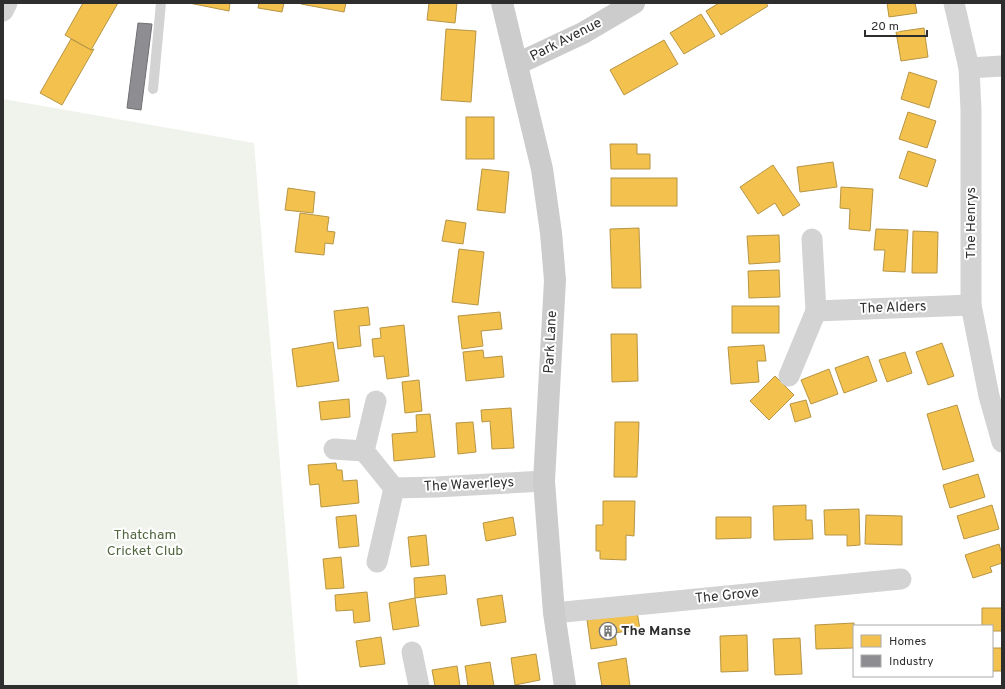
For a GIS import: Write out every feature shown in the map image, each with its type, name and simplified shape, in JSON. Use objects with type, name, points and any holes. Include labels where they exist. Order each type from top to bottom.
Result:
[{"type":"street","name":"Park Lane","points":[[502,3],[518,64],[542,169],[554,265],[544,481],[554,613],[565,686]]},
{"type":"street","name":"Park Avenue","points":[[518,64],[583,33],[634,3]]},
{"type":"street","name":"The Henrys","points":[[954,3],[969,68],[971,110],[971,305],[989,396],[1002,442]]},
{"type":"street","points":[[969,68],[1002,66]]},
{"type":"street","points":[[789,376],[816,311],[812,239]]},
{"type":"street","name":"The Alders","points":[[816,311],[971,305]]},
{"type":"street","points":[[364,451],[376,401]]},
{"type":"street","points":[[334,449],[364,451],[394,488],[377,562]]},
{"type":"street","name":"The Waverleys","points":[[394,488],[544,481]]},
{"type":"street","name":"The Grove","points":[[554,613],[901,579]]},
{"type":"street","points":[[412,652],[419,686]]},
{"type":"lane","points":[[153,89],[161,3]]},
{"type":"green space","name":"Thatcham Cricket Club","points":[[3,99],[254,143],[298,686],[3,686]]},
{"type":"building: Homes","points":[[83,3],[118,3],[91,50],[65,35]]},
{"type":"building: Homes","points":[[189,3],[230,3],[229,11]]},
{"type":"building: Homes","points":[[259,3],[284,3],[282,12],[258,8]]},
{"type":"building: Homes","points":[[301,3],[346,3],[344,12]]},
{"type":"building: Homes","points":[[429,3],[457,3],[455,23],[427,20]]},
{"type":"building: Homes","points":[[719,3],[766,3],[768,6],[721,35],[706,11]]},
{"type":"building: Homes","points":[[887,3],[915,3],[917,13],[889,17]]},
{"type":"building: Homes","points":[[701,14],[715,36],[684,54],[670,33]]},
{"type":"building: Homes","points":[[924,28],[928,57],[901,61],[896,32]]},
{"type":"building: Homes","points":[[446,29],[476,31],[471,102],[441,100]]},
{"type":"building: Homes","points":[[71,39],[91,50],[94,49],[62,105],[40,93]]},
{"type":"building: Homes","points":[[664,40],[678,64],[624,95],[610,70]]},
{"type":"building: Homes","points":[[909,72],[937,81],[929,108],[901,99]]},
{"type":"building: Homes","points":[[908,112],[936,121],[927,148],[899,139]]},
{"type":"building: Homes","points":[[466,117],[494,117],[494,159],[466,159]]},
{"type":"building: Homes","points":[[610,144],[637,144],[637,154],[650,154],[650,169],[611,169]]},
{"type":"building: Homes","points":[[908,151],[936,160],[927,187],[899,178]]},
{"type":"building: Homes","points":[[833,162],[837,187],[800,192],[797,167]]},
{"type":"building: Homes","points":[[773,165],[800,205],[783,216],[775,203],[758,214],[740,187]]},
{"type":"building: Homes","points":[[482,169],[509,172],[505,213],[477,210]]},
{"type":"building: Homes","points":[[611,178],[677,178],[677,206],[611,206]]},
{"type":"building: Homes","points":[[841,187],[873,189],[870,231],[849,229],[850,209],[840,208]]},
{"type":"building: Homes","points":[[288,188],[315,192],[313,213],[285,210]]},
{"type":"building: Homes","points":[[300,213],[329,217],[327,231],[335,232],[333,244],[325,243],[324,255],[295,252]]},
{"type":"building: Homes","points":[[446,220],[466,223],[463,244],[442,241]]},
{"type":"building: Homes","points":[[639,228],[641,288],[612,288],[610,229]]},
{"type":"building: Homes","points":[[876,229],[908,230],[905,272],[883,271],[885,250],[874,250]]},
{"type":"building: Homes","points":[[913,231],[938,232],[937,273],[912,273]]},
{"type":"building: Homes","points":[[779,235],[780,262],[749,264],[747,236]]},
{"type":"building: Homes","points":[[459,249],[484,252],[478,305],[452,302]]},
{"type":"building: Homes","points":[[779,270],[780,297],[749,298],[748,271]]},
{"type":"building: Homes","points":[[732,306],[779,306],[779,333],[732,333]]},
{"type":"building: Homes","points":[[368,307],[370,325],[359,326],[361,346],[338,349],[334,311]]},
{"type":"building: Homes","points":[[500,312],[502,329],[481,331],[483,346],[462,349],[458,316]]},
{"type":"building: Homes","points":[[404,325],[409,376],[387,379],[384,356],[374,357],[372,339],[381,338],[380,328]]},
{"type":"building: Homes","points":[[611,334],[637,334],[638,381],[612,382]]},
{"type":"building: Homes","points":[[333,342],[339,381],[297,387],[292,349]]},
{"type":"building: Homes","points":[[942,343],[954,376],[928,385],[916,352]]},
{"type":"building: Homes","points":[[764,345],[766,361],[757,361],[759,382],[731,384],[728,347]]},
{"type":"building: Homes","points":[[483,350],[484,358],[502,356],[504,377],[466,381],[463,352]]},
{"type":"building: Homes","points":[[905,352],[912,373],[887,382],[879,360]]},
{"type":"building: Homes","points":[[868,356],[877,381],[844,393],[835,368]]},
{"type":"building: Homes","points":[[829,369],[838,394],[811,404],[801,380]]},
{"type":"building: Homes","points":[[775,376],[794,395],[769,420],[750,401]]},
{"type":"building: Homes","points":[[419,380],[422,411],[405,413],[402,382]]},
{"type":"building: Homes","points":[[349,399],[350,417],[321,420],[319,402]]},
{"type":"building: Homes","points":[[806,400],[811,417],[795,422],[790,404]]},
{"type":"building: Homes","points":[[957,405],[974,461],[943,470],[927,414]]},
{"type":"building: Homes","points":[[511,408],[514,448],[492,449],[490,421],[482,422],[481,410]]},
{"type":"building: Homes","points":[[430,414],[435,457],[394,461],[392,434],[417,432],[416,415]]},
{"type":"building: Homes","points":[[473,422],[476,452],[458,454],[456,423]]},
{"type":"building: Homes","points":[[615,422],[639,422],[637,477],[614,477]]},
{"type":"building: Homes","points":[[336,463],[337,470],[342,470],[343,481],[357,480],[359,503],[321,507],[319,484],[310,485],[308,465]]},
{"type":"building: Homes","points":[[978,474],[985,497],[950,508],[943,485]]},
{"type":"building: Homes","points":[[603,501],[635,501],[634,536],[626,535],[626,560],[600,559],[600,551],[596,551],[596,525],[603,525]]},
{"type":"building: Homes","points":[[806,505],[806,520],[812,520],[813,539],[774,540],[773,506]]},
{"type":"building: Homes","points":[[992,505],[999,529],[964,539],[957,516]]},
{"type":"building: Homes","points":[[859,509],[860,545],[847,546],[847,535],[825,535],[824,510]]},
{"type":"building: Homes","points":[[356,515],[359,546],[339,548],[336,517]]},
{"type":"building: Homes","points":[[866,515],[902,516],[902,545],[865,544]]},
{"type":"building: Homes","points":[[513,517],[516,535],[486,541],[483,523]]},
{"type":"building: Homes","points":[[716,517],[751,517],[751,538],[716,539]]},
{"type":"building: Homes","points":[[426,535],[429,565],[411,567],[408,537]]},
{"type":"building: Homes","points":[[999,544],[1002,554],[1002,563],[990,567],[992,572],[973,578],[965,555]]},
{"type":"building: Homes","points":[[341,557],[344,588],[326,589],[323,559]]},
{"type":"building: Homes","points":[[445,575],[447,594],[415,598],[414,578]]},
{"type":"building: Homes","points":[[367,592],[370,621],[354,623],[353,610],[336,611],[335,595]]},
{"type":"building: Homes","points":[[502,595],[506,622],[481,626],[477,599]]},
{"type":"building: Homes","points":[[415,598],[419,626],[393,630],[389,603]]},
{"type":"building: Homes","points":[[982,608],[1002,608],[1002,631],[993,631],[993,625],[982,625]]},
{"type":"building: Homes","name":"The Manse","points":[[637,612],[640,629],[615,633],[617,645],[591,649],[587,620]]},
{"type":"building: Homes","points":[[854,623],[853,648],[816,649],[815,625]]},
{"type":"building: Homes","points":[[747,635],[748,671],[721,672],[720,636]]},
{"type":"building: Homes","points":[[381,637],[385,664],[360,667],[356,641]]},
{"type":"building: Homes","points":[[800,638],[802,674],[775,675],[773,639]]},
{"type":"building: Homes","points":[[993,648],[1002,648],[1002,671],[993,671]]},
{"type":"building: Homes","points":[[536,654],[540,680],[515,685],[511,658]]},
{"type":"building: Homes","points":[[626,658],[630,686],[602,686],[598,663]]},
{"type":"building: Homes","points":[[490,662],[494,686],[468,686],[465,666]]},
{"type":"building: Homes","points":[[457,666],[460,686],[435,686],[432,670]]},
{"type":"building: Industry","points":[[138,23],[152,24],[141,110],[127,108]]},
{"type":"place","name":"The Manse","points":[[608,631]]}]
